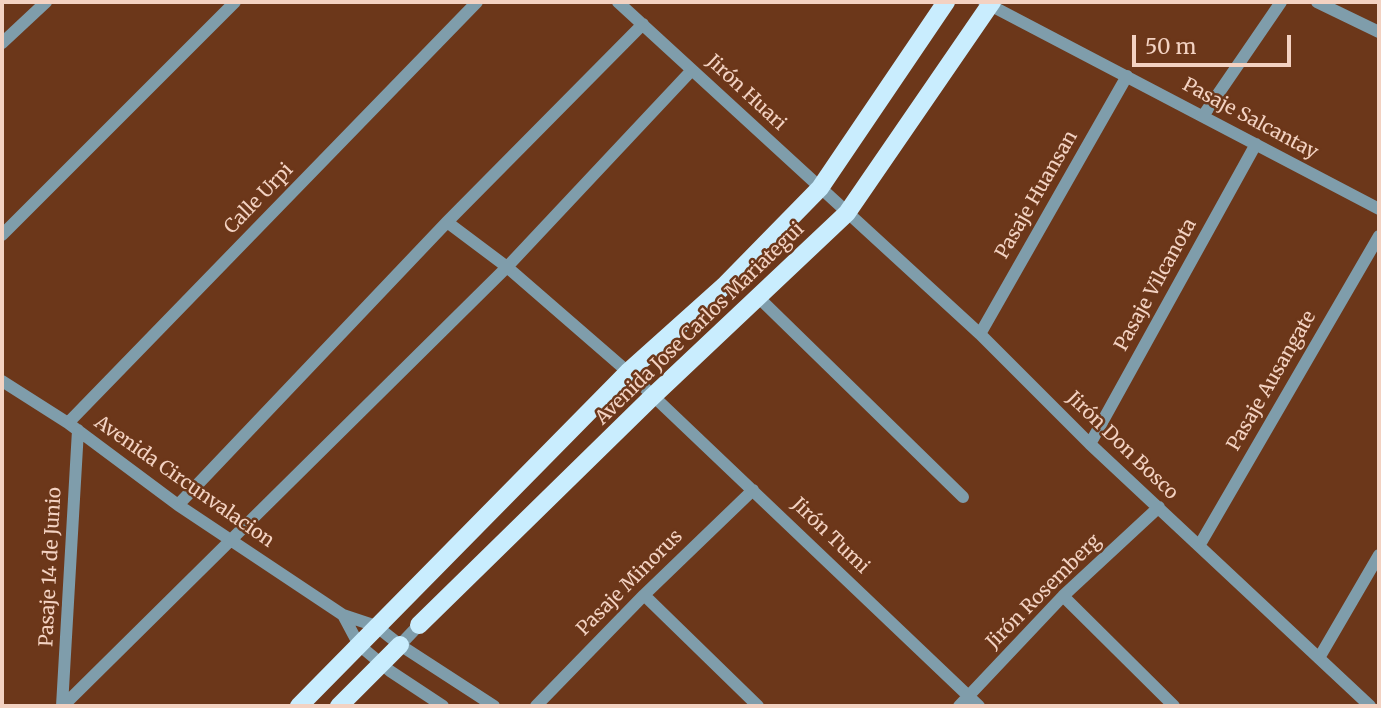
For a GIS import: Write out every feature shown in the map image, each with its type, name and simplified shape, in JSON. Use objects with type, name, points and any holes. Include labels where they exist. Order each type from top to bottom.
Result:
[{"type":"main road","name":"Avenida Jose Carlos Mariategui","points":[[299,706],[628,372],[724,286],[820,188],[946,2]]},
{"type":"main road","name":"Avenida Jose Carlos Mariategui","points":[[419,625],[652,397],[847,213],[988,3]]},
{"type":"main road","points":[[339,706],[400,645]]},
{"type":"street","points":[[2,43],[46,2]]},
{"type":"street","points":[[2,235],[234,2]]},
{"type":"street","name":"Calle Urpi","points":[[73,426],[477,2]]},
{"type":"street","name":"Jirón Huari","points":[[618,2],[847,213]]},
{"type":"street","points":[[1203,116],[1281,2]]},
{"type":"street","points":[[1318,2],[1379,32]]},
{"type":"street","name":"Pasaje Salcantay","points":[[988,3],[1379,209]]},
{"type":"street","points":[[178,505],[447,222],[643,24]]},
{"type":"street","points":[[63,706],[507,267],[692,70]]},
{"type":"street","name":"Pasaje Huansan","points":[[979,334],[1127,76]]},
{"type":"street","name":"Pasaje Vilcanota","points":[[1090,444],[1256,144]]},
{"type":"street","name":"Jirón Don Bosco","points":[[847,213],[979,334],[1090,444],[1370,706]]},
{"type":"street","name":"Jirón Tumi","points":[[447,222],[507,267],[628,372],[979,706]]},
{"type":"street","name":"Pasaje Ausangate","points":[[1199,546],[1379,236]]},
{"type":"street","points":[[758,297],[963,497]]},
{"type":"street","name":"Avenida Circunvalacion","points":[[2,381],[73,426],[178,505],[343,615],[376,626],[400,645],[495,706]]},
{"type":"street","name":"Pasaje 14 de Junio","points":[[63,706],[73,426]]},
{"type":"street","name":"Pasaje Minorus","points":[[536,706],[644,595],[754,490]]},
{"type":"street","name":"Jirón Rosemberg","points":[[959,706],[1063,596],[1159,507]]},
{"type":"street","points":[[1319,658],[1379,555]]},
{"type":"street","points":[[644,595],[758,706]]},
{"type":"street","points":[[1063,596],[1174,706]]},
{"type":"street","name":"Avenida Circunvalacion","points":[[343,615],[359,645],[443,706]]},
{"type":"street","name":"Avenida Jose Carlos Mariategui","points":[[400,645],[419,625]]}]
